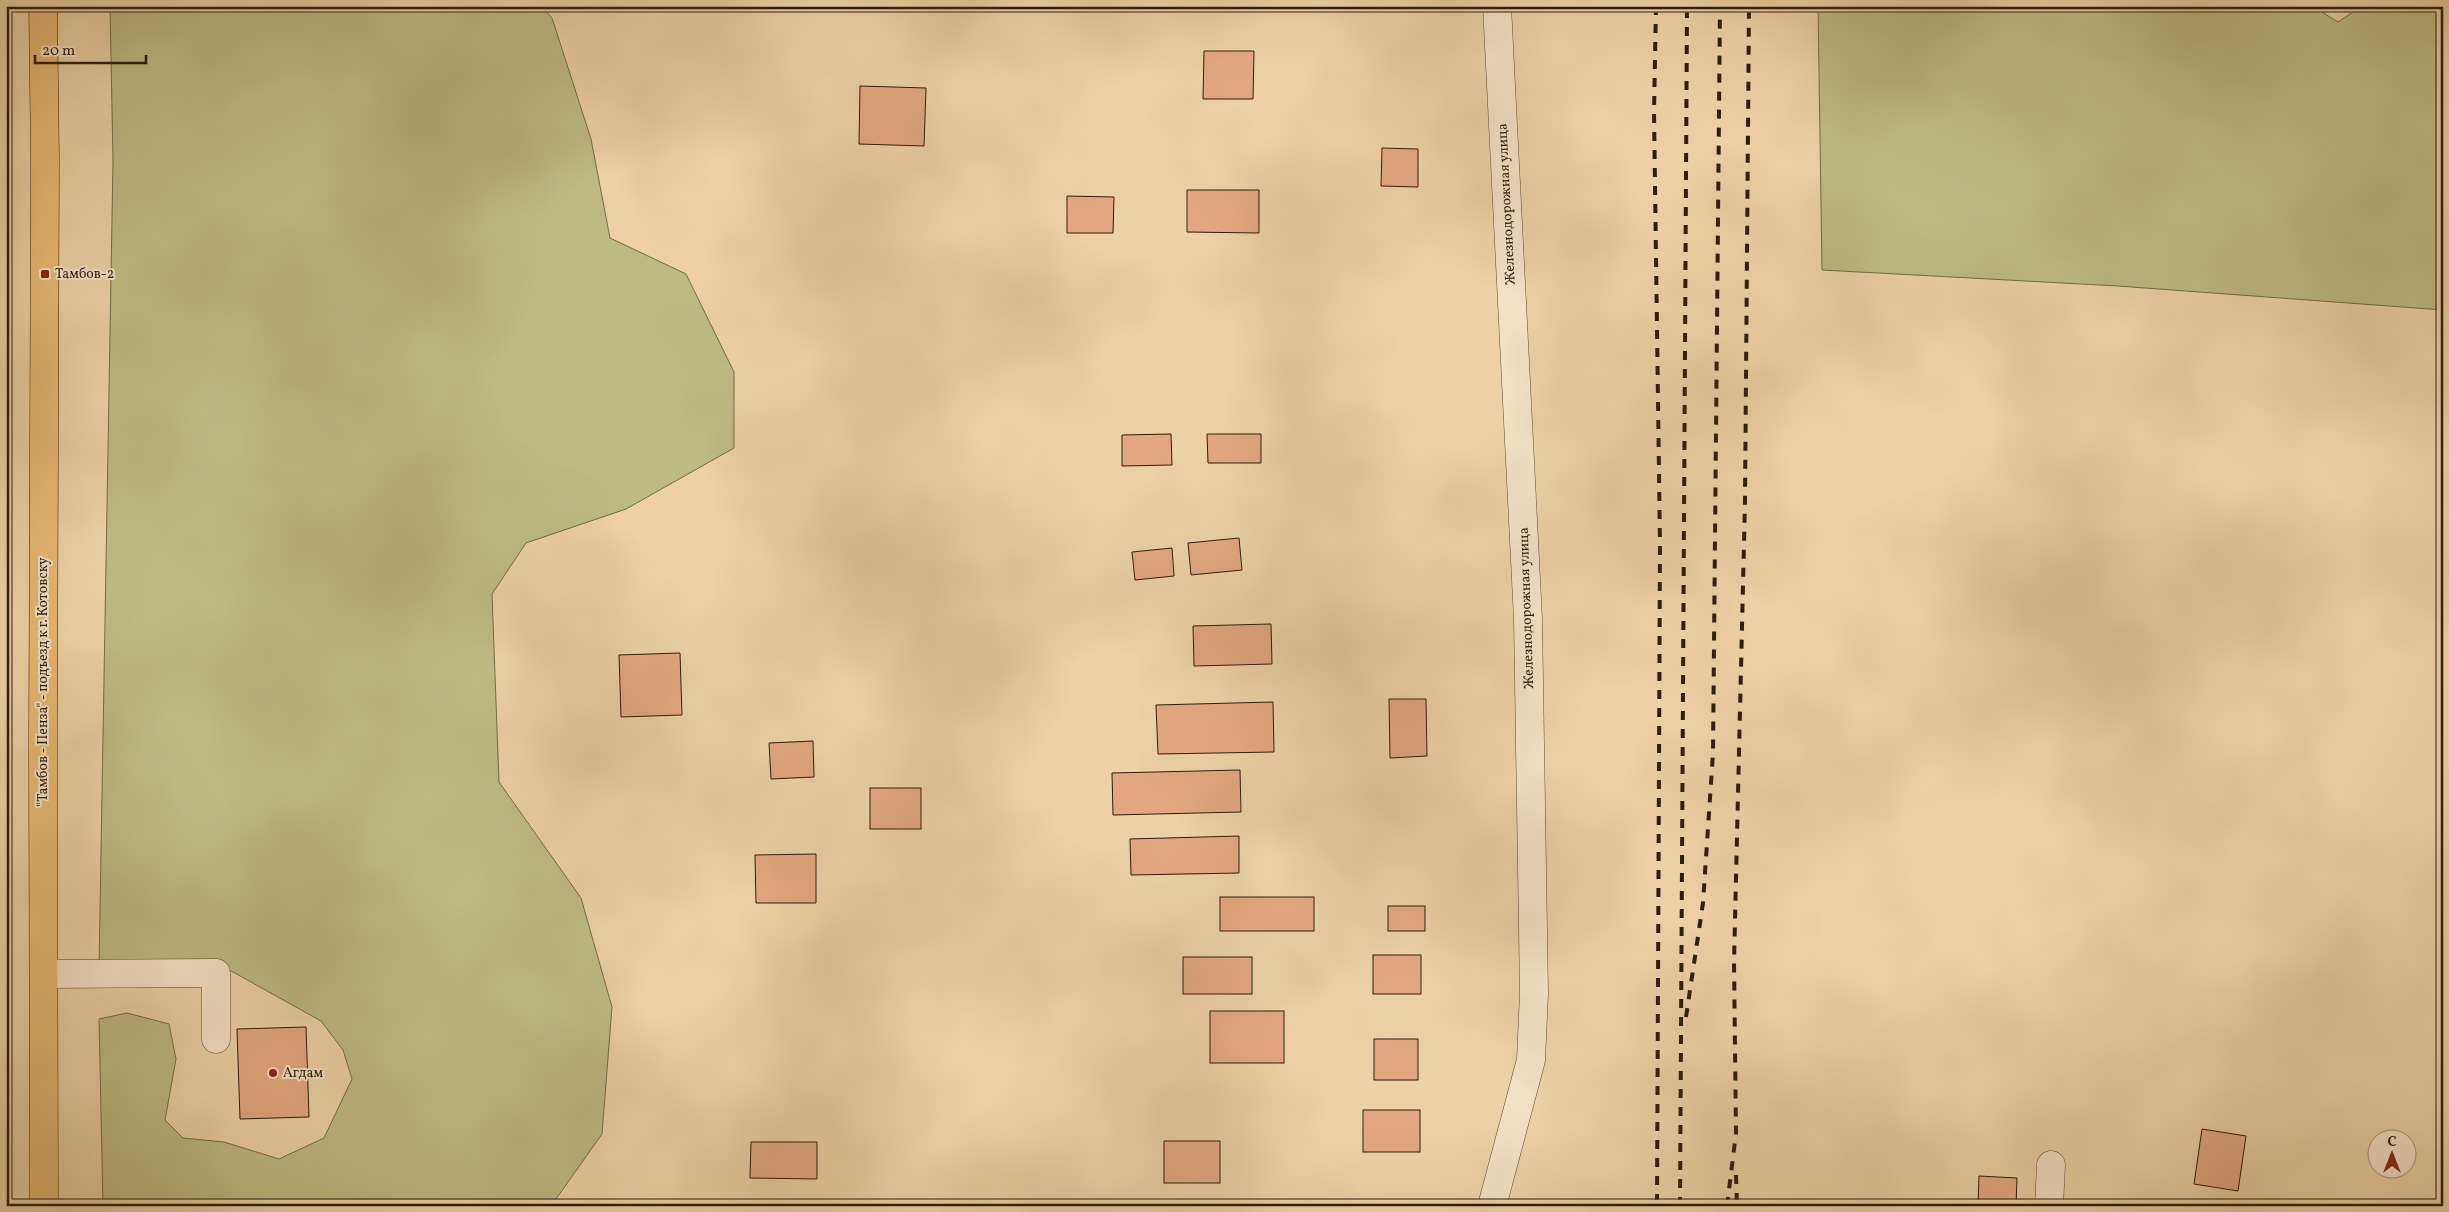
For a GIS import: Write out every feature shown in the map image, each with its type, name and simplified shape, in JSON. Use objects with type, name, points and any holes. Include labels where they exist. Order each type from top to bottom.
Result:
[{"type":"main road","name":"\"Тамбов - Пенза\" - подъезд к г. Котовску","points":[[43,6],[45,159],[44,1206]]},
{"type":"street","name":"Железнодорожная улица","points":[[1492,1206],[1531,1060],[1534,993],[1528,618],[1497,6]]},
{"type":"street","points":[[44,974],[216,974],[216,1039]]},
{"type":"street","points":[[2050,1206],[2051,1165]]},
{"type":"shaded area","points":[[110,6],[541,6],[552,18],[591,139],[610,238],[686,274],[734,372],[734,448],[626,509],[526,543],[492,594],[499,782],[581,898],[612,1007],[602,1134],[551,1206],[103,1206],[99,1019],[127,1013],[169,1024],[176,1059],[165,1120],[183,1138],[224,1142],[279,1159],[324,1138],[352,1079],[343,1050],[321,1021],[224,967],[99,968],[113,161]]},
{"type":"shaded area","points":[[1818,6],[2312,6],[2338,22],[2362,6],[2443,6],[2443,310],[2118,286],[1822,270]]},
{"type":"building","points":[[1204,51],[1254,51],[1253,99],[1203,99]]},
{"type":"building","points":[[860,86],[926,88],[924,146],[859,144]]},
{"type":"building","points":[[1382,148],[1418,149],[1418,187],[1381,186]]},
{"type":"building","points":[[1187,190],[1259,190],[1259,233],[1187,232]]},
{"type":"building","points":[[1067,196],[1114,197],[1113,233],[1067,233]]},
{"type":"building","points":[[1171,434],[1172,465],[1122,466],[1122,435]]},
{"type":"building","points":[[1207,434],[1261,434],[1261,463],[1208,463]]},
{"type":"building","points":[[1239,538],[1242,570],[1191,575],[1188,543]]},
{"type":"building","points":[[1172,548],[1174,576],[1135,580],[1132,552]]},
{"type":"building","points":[[1271,624],[1272,664],[1194,666],[1193,626]]},
{"type":"building","points":[[680,653],[682,715],[621,717],[619,655]]},
{"type":"building","points":[[1389,699],[1426,699],[1427,756],[1390,758]]},
{"type":"building","points":[[1273,702],[1274,752],[1158,754],[1156,705]]},
{"type":"building","points":[[813,741],[814,777],[771,779],[769,743]]},
{"type":"building","points":[[1240,770],[1241,812],[1113,815],[1112,773]]},
{"type":"building","points":[[870,788],[921,788],[921,829],[870,829]]},
{"type":"building","points":[[1239,836],[1239,873],[1131,875],[1130,839]]},
{"type":"building","points":[[816,854],[816,903],[756,903],[755,855]]},
{"type":"building","points":[[1220,897],[1314,897],[1314,931],[1220,931]]},
{"type":"building","points":[[1388,906],[1425,906],[1425,931],[1388,931]]},
{"type":"building","points":[[1373,955],[1421,955],[1421,994],[1373,994]]},
{"type":"building","points":[[1183,957],[1252,957],[1252,994],[1183,994]]},
{"type":"building","points":[[1210,1011],[1284,1011],[1284,1063],[1210,1063]]},
{"type":"building","name":"Агдам","points":[[306,1027],[309,1117],[240,1119],[237,1029]]},
{"type":"building","points":[[1374,1039],[1418,1039],[1418,1080],[1374,1080]]},
{"type":"building","points":[[1363,1110],[1420,1110],[1420,1152],[1363,1152]]},
{"type":"building","points":[[2202,1129],[2246,1136],[2238,1191],[2194,1184]]},
{"type":"building","points":[[1164,1141],[1220,1141],[1220,1183],[1164,1183]]},
{"type":"building","points":[[751,1142],[817,1142],[817,1179],[750,1178]]},
{"type":"building","points":[[1979,1176],[2017,1178],[2016,1206],[1978,1206]]},
{"type":"railway","points":[[1656,6],[1654,112],[1660,545],[1657,1206]]},
{"type":"railway","points":[[1680,1206],[1687,6]]},
{"type":"railway","points":[[1686,1017],[1703,903],[1713,753],[1720,6]]},
{"type":"railway","points":[[1727,1206],[1736,1133],[1734,962],[1745,501],[1749,6]]},
{"type":"railway","points":[[1736,1175],[1737,1206]]},
{"type":"place","name":"Тамбов-2","points":[[45,274]]},
{"type":"place","name":"Агдам","points":[[273,1073]]}]
